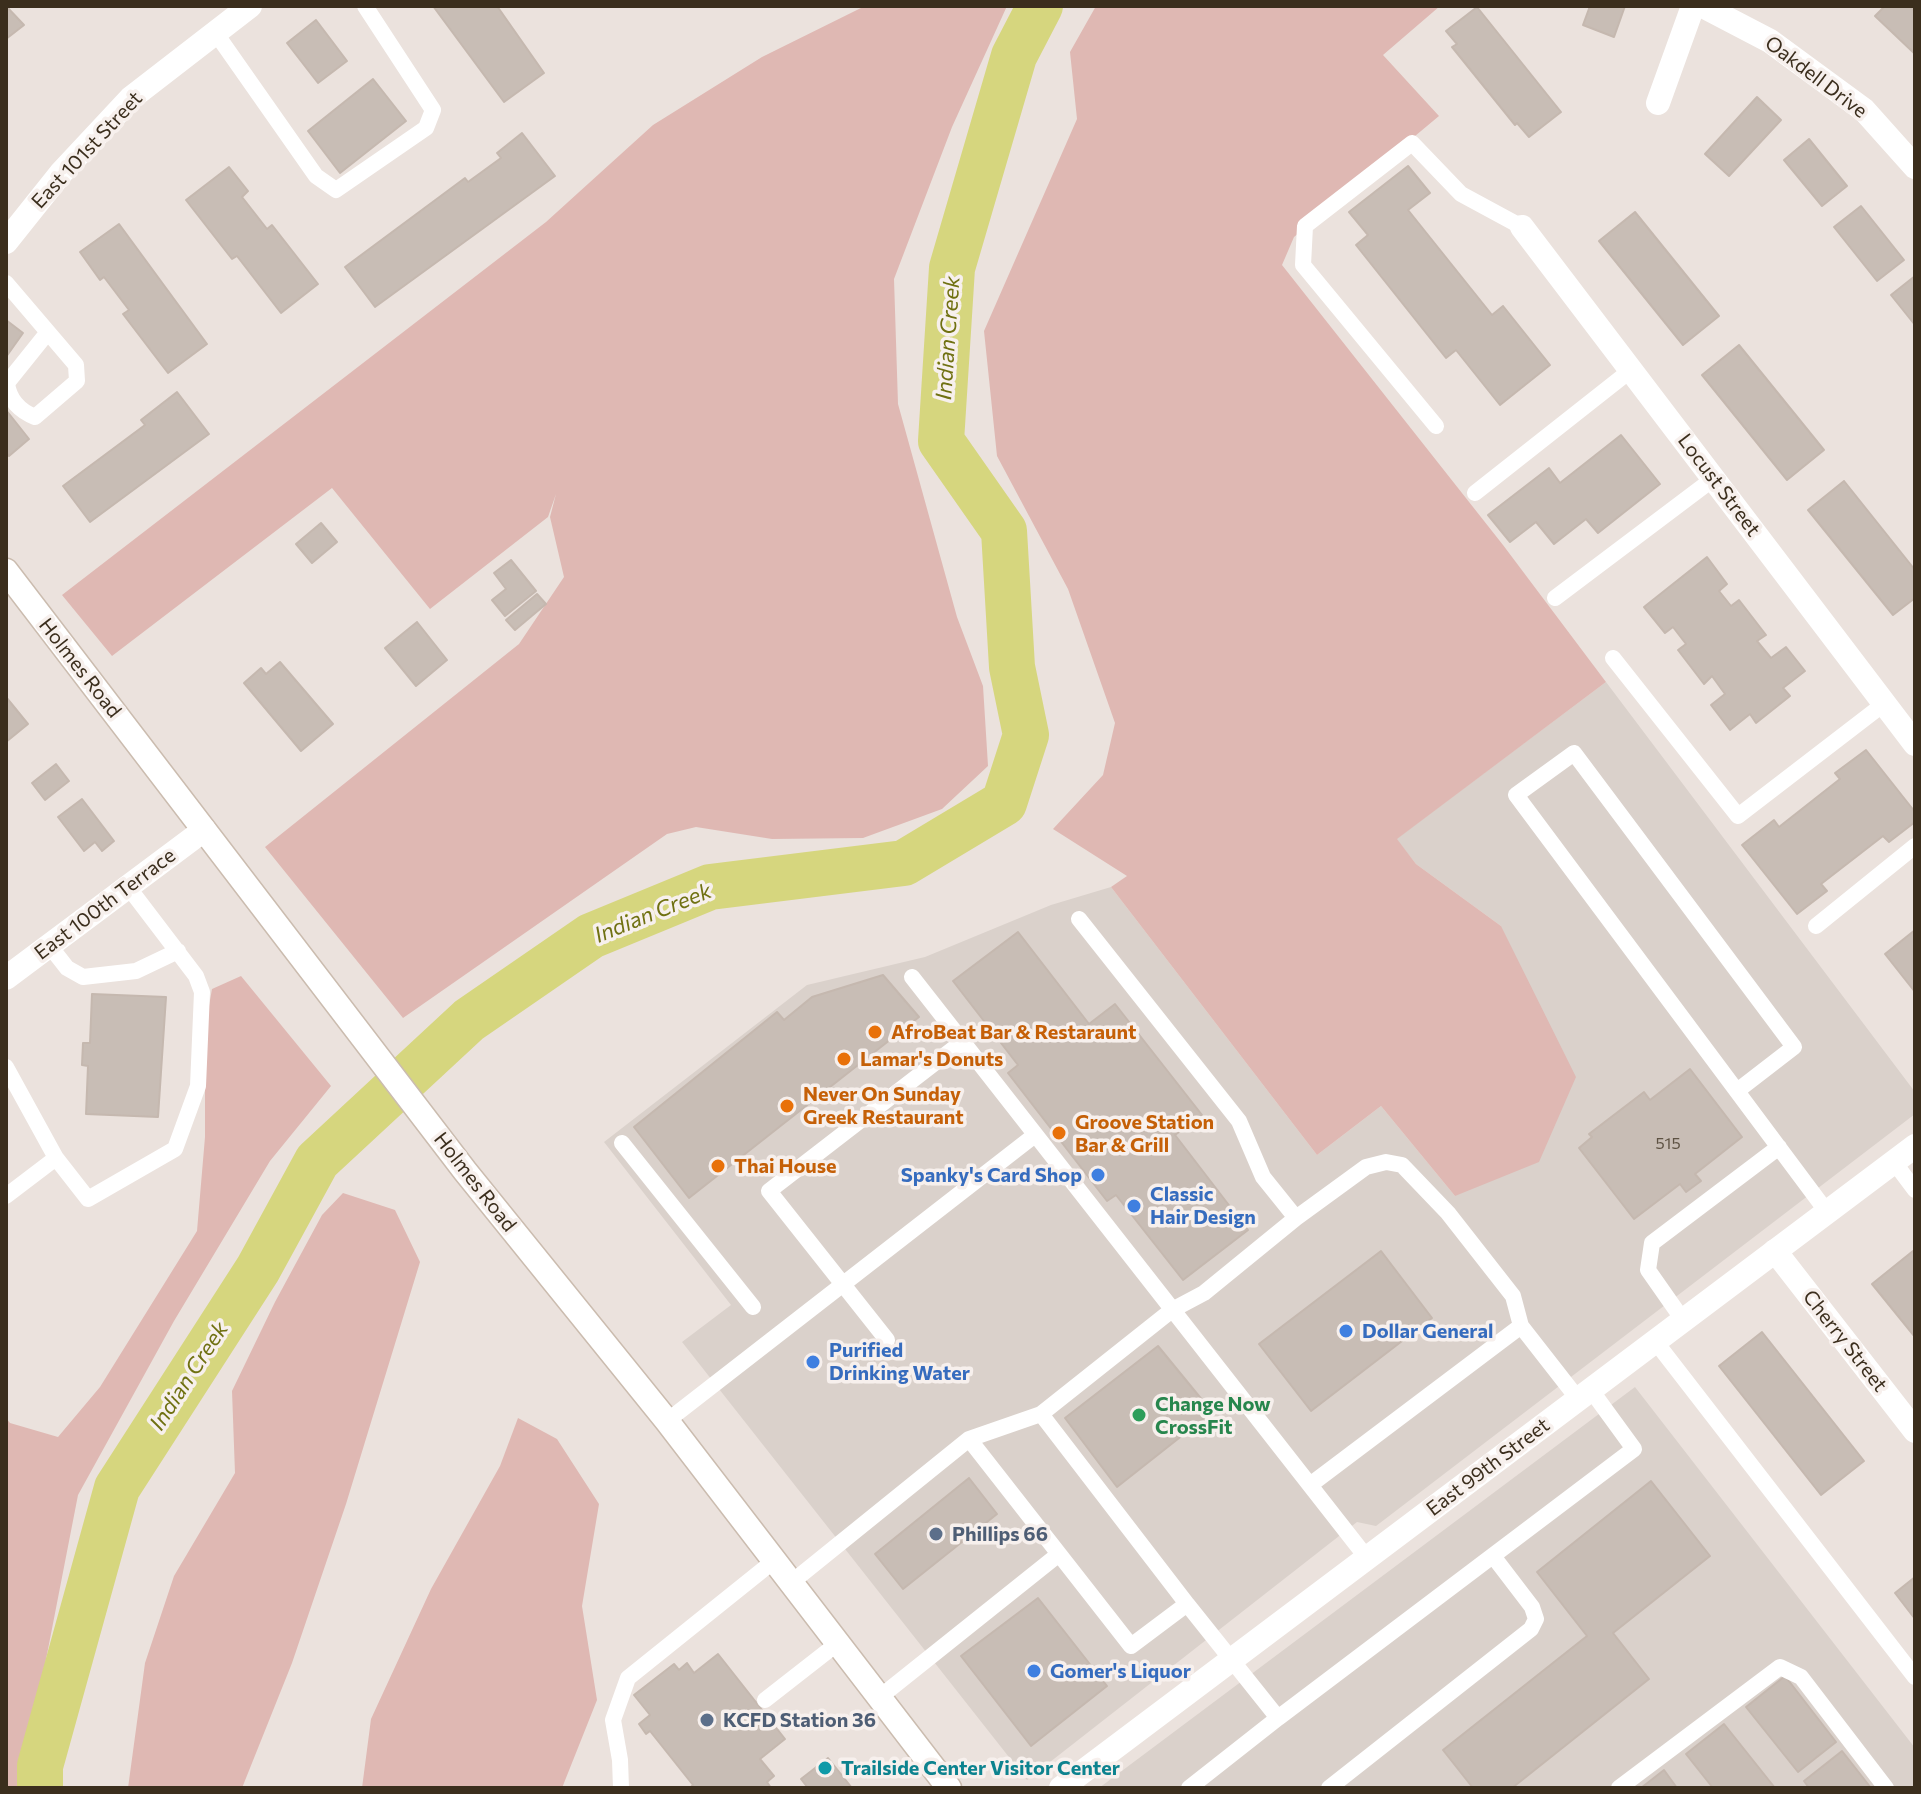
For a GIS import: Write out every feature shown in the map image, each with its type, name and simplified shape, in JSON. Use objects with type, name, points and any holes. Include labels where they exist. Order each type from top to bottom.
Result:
[{"type":"street","name":"East 101st Street","points":[[6,242],[61,173],[131,98],[250,6]]},
{"type":"street","points":[[1658,103],[1693,6]]},
{"type":"street","name":"Oakdell Drive","points":[[1703,6],[1770,41],[1864,110],[1915,167]]},
{"type":"street","name":"Locust Street","points":[[1522,227],[1915,744]]},
{"type":"street","name":"Holmes Road","points":[[6,571],[465,1171],[667,1421],[949,1788]]},
{"type":"street","name":"East 100th Terrace","points":[[6,978],[204,830]]},
{"type":"street","name":"East 99th Street","points":[[1061,1788],[1915,1146]]},
{"type":"street","name":"Cherry Street","points":[[1775,1251],[1915,1431]]},
{"type":"lane","points":[[215,32],[316,176],[336,190],[426,128],[433,110],[365,6]]},
{"type":"lane","points":[[1436,426],[1303,265],[1305,226],[1412,143],[1461,194],[1522,227]]},
{"type":"lane","points":[[6,283],[48,332],[76,365],[77,381],[35,417],[21,412],[8,391],[7,383],[48,332]]},
{"type":"lane","points":[[1475,493],[1631,370]]},
{"type":"lane","points":[[1555,598],[1713,479]]},
{"type":"lane","points":[[1613,658],[1738,816],[1885,703]]},
{"type":"lane","points":[[1737,1091],[1794,1047],[1574,753],[1516,795],[1827,1212]]},
{"type":"lane","points":[[1816,926],[1915,846]]},
{"type":"lane","points":[[6,1067],[56,1158],[88,1199],[175,1149],[198,1086],[202,992],[196,976],[129,888]]},
{"type":"lane","points":[[1079,919],[1239,1121],[1263,1177],[1296,1218]]},
{"type":"lane","points":[[49,945],[67,968],[83,977],[136,971],[178,951]]},
{"type":"lane","points":[[912,977],[1367,1558]]},
{"type":"lane","points":[[887,1340],[769,1191],[962,1042]]},
{"type":"lane","points":[[667,1421],[1035,1135]]},
{"type":"lane","points":[[622,1143],[753,1307]]},
{"type":"lane","points":[[1683,1320],[1648,1270],[1652,1243],[1779,1147]]},
{"type":"lane","points":[[6,1196],[56,1158]]},
{"type":"lane","points":[[792,1582],[969,1439],[1041,1414],[1172,1310],[1204,1293],[1296,1218],[1366,1167],[1386,1162],[1402,1165],[1448,1213],[1513,1296],[1521,1326],[1634,1449],[1189,1788]]},
{"type":"lane","points":[[1894,1162],[1915,1190]]},
{"type":"lane","points":[[1310,1485],[1521,1326]]},
{"type":"lane","points":[[1655,1341],[1915,1677]]},
{"type":"lane","points":[[1041,1414],[1278,1718]]},
{"type":"lane","points":[[969,1439],[1131,1646],[1187,1604]]},
{"type":"lane","points":[[880,1697],[1059,1554]]},
{"type":"lane","points":[[1329,1788],[1531,1629],[1536,1619],[1532,1607],[1493,1556]]},
{"type":"lane","points":[[621,1788],[613,1720],[628,1678],[775,1560]]},
{"type":"lane","points":[[765,1700],[838,1643]]},
{"type":"lane","points":[[1619,1788],[1780,1667],[1801,1677],[1886,1788]]},
{"type":"shaded area","points":[[865,6],[1007,6],[952,127],[894,279],[898,404],[957,617],[983,686],[988,766],[942,809],[863,838],[772,839],[696,827],[667,834],[403,1018],[265,847],[519,644],[564,577],[550,517],[556,494],[548,517],[430,609],[332,488],[112,656],[62,595],[546,222],[653,125],[762,57]]},
{"type":"shaded area","points":[[1096,6],[1440,6],[1383,55],[1439,116],[1294,237],[1282,265],[1503,545],[1606,682],[1397,839],[1416,864],[1501,926],[1576,1077],[1539,1162],[1455,1196],[1381,1106],[1317,1155],[1111,887],[1127,876],[1053,829],[1103,775],[1115,723],[1068,589],[997,456],[984,331],[1077,119],[1070,52]]},
{"type":"shaded area","points":[[1606,682],[1915,1092],[1915,1114],[1376,1526],[1357,1522],[1027,1780],[682,1342],[731,1305],[604,1142],[807,985],[925,957],[1051,905],[1111,887],[1317,1155],[1381,1106],[1455,1196],[1501,926],[1416,864],[1396,839]]},
{"type":"shaded area","points":[[241,976],[331,1086],[270,1161],[174,1321],[78,1495],[21,1788],[6,1788],[6,1418],[10,1423],[58,1437],[100,1387],[197,1231],[205,1137],[205,1028],[212,989]]},
{"type":"shaded area","points":[[343,1193],[395,1210],[420,1262],[346,1504],[292,1663],[242,1788],[128,1788],[145,1663],[174,1576],[235,1473],[232,1391],[322,1215]]},
{"type":"shaded area","points":[[1635,1387],[1915,1748],[1915,1788],[1099,1788]]},
{"type":"shaded area","points":[[518,1418],[557,1439],[599,1504],[582,1606],[597,1700],[562,1788],[362,1788],[371,1719],[431,1589],[500,1466]]},
{"type":"building","points":[[6,6],[24,25],[6,39]]},
{"type":"building","points":[[433,6],[497,6],[544,73],[504,102]]},
{"type":"building","points":[[1590,6],[1625,6],[1614,37],[1583,25]]},
{"type":"building","points":[[1885,6],[1909,6],[1915,11],[1915,54],[1875,16]]},
{"type":"building","points":[[1477,7],[1561,112],[1529,137],[1517,123],[1515,125],[1452,47],[1457,44],[1446,31]]},
{"type":"building","points":[[316,20],[347,61],[318,83],[287,43]]},
{"type":"building","points":[[373,79],[406,121],[340,173],[308,131]]},
{"type":"building","points":[[1757,97],[1781,120],[1729,176],[1705,154]]},
{"type":"building","points":[[522,133],[555,176],[375,307],[345,267],[465,178],[468,182],[501,158],[497,153]]},
{"type":"building","points":[[1809,139],[1847,186],[1822,206],[1784,160]]},
{"type":"building","points":[[1408,166],[1430,193],[1408,210],[1492,315],[1503,306],[1550,365],[1500,405],[1456,350],[1446,358],[1356,245],[1368,235],[1349,212]]},
{"type":"building","points":[[229,167],[248,191],[242,197],[267,229],[272,225],[318,284],[281,313],[237,256],[232,259],[186,200]]},
{"type":"building","points":[[1861,206],[1904,260],[1877,281],[1834,227]]},
{"type":"building","points":[[1635,212],[1719,316],[1683,345],[1599,241]]},
{"type":"building","points":[[119,224],[207,344],[168,373],[123,314],[129,310],[104,277],[100,280],[80,252]]},
{"type":"building","points":[[1915,276],[1915,325],[1891,295]]},
{"type":"building","points":[[6,320],[23,333],[6,357]]},
{"type":"building","points":[[1739,345],[1824,450],[1787,480],[1702,375]]},
{"type":"building","points":[[177,392],[209,434],[90,522],[63,486],[145,425],[141,420]]},
{"type":"building","points":[[6,410],[29,439],[9,456],[6,452]]},
{"type":"building","points":[[1621,435],[1660,484],[1598,533],[1586,519],[1554,544],[1536,522],[1510,542],[1488,515],[1549,468],[1560,483]]},
{"type":"building","points":[[1844,481],[1915,570],[1915,598],[1893,615],[1808,510]]},
{"type":"building","points":[[321,523],[337,542],[312,563],[296,544]]},
{"type":"building","points":[[1707,557],[1727,584],[1719,591],[1731,606],[1739,600],[1766,635],[1757,641],[1771,658],[1786,647],[1805,671],[1783,688],[1790,696],[1756,723],[1750,714],[1730,730],[1711,705],[1725,694],[1712,676],[1704,684],[1678,650],[1686,644],[1673,627],[1665,633],[1644,607]]},
{"type":"building","points":[[511,560],[536,591],[505,616],[492,600],[506,589],[494,573]]},
{"type":"building","points":[[537,594],[546,604],[515,630],[506,620]]},
{"type":"building","points":[[417,622],[447,660],[416,686],[385,648]]},
{"type":"building","points":[[280,662],[333,724],[301,751],[244,683],[261,668],[266,674]]},
{"type":"building","points":[[6,697],[28,724],[6,742]]},
{"type":"building","points":[[1866,750],[1915,812],[1915,822],[1889,842],[1883,836],[1821,884],[1827,891],[1797,914],[1742,845],[1774,820],[1779,827],[1840,779],[1835,773]]},
{"type":"building","points":[[56,764],[69,781],[45,800],[32,783]]},
{"type":"building","points":[[82,799],[114,841],[102,851],[95,842],[84,851],[58,817]]},
{"type":"building","points":[[1915,930],[1915,992],[1885,954]]},
{"type":"building","points":[[1018,932],[1089,1024],[1115,1004],[1202,1115],[1175,1135],[1248,1230],[1183,1280],[1116,1195],[1107,1201],[1008,1073],[1018,1065],[953,981]]},
{"type":"building","points":[[883,975],[919,1017],[689,1198],[634,1127],[777,1012],[784,1020],[812,997]]},
{"type":"building","points":[[92,994],[166,997],[158,1117],[86,1114],[88,1066],[82,1065],[83,1043],[90,1043]]},
{"type":"building","points":[[1690,1069],[1742,1137],[1695,1174],[1701,1181],[1686,1192],[1680,1184],[1634,1219],[1579,1148],[1592,1137],[1589,1134],[1644,1092],[1650,1100]]},
{"type":"building","name":"Dollar General","points":[[1381,1251],[1432,1318],[1311,1411],[1259,1344]]},
{"type":"building","points":[[1913,1251],[1915,1253],[1915,1337],[1872,1284]]},
{"type":"building","points":[[1762,1332],[1864,1461],[1821,1495],[1719,1366]]},
{"type":"building","name":"Change Now CrossFit","points":[[1158,1346],[1212,1412],[1117,1487],[1065,1418]]},
{"type":"building","name":"Phillips 66","points":[[969,1478],[997,1514],[903,1589],[875,1554]]},
{"type":"building","points":[[1651,1481],[1710,1556],[1613,1633],[1649,1679],[1512,1788],[1473,1788],[1443,1750],[1587,1636],[1537,1572]]},
{"type":"building","points":[[1915,1577],[1915,1619],[1895,1593]]},
{"type":"building","name":"Gomer's Liquor","points":[[1038,1598],[1107,1686],[1031,1746],[961,1656]]},
{"type":"building","name":"KCFD Station 36","points":[[718,1654],[785,1739],[760,1759],[774,1776],[767,1782],[771,1788],[690,1788],[693,1785],[650,1731],[646,1734],[639,1724],[650,1715],[634,1695],[674,1664],[679,1670],[687,1663],[694,1673]]},
{"type":"building","points":[[1785,1676],[1836,1742],[1798,1772],[1746,1707]]},
{"type":"building","points":[[1724,1724],[1775,1788],[1713,1788],[1686,1754]]},
{"type":"building","points":[[1842,1751],[1871,1788],[1809,1788],[1804,1781]]},
{"type":"building","name":"Trailside Center Visitor Center","points":[[828,1758],[852,1788],[808,1788],[801,1779]]},
{"type":"building","points":[[1664,1770],[1677,1788],[1641,1788]]},
{"type":"waterway","name":"Indian Creek","points":[[40,1788],[40,1766],[117,1488],[258,1269],[317,1161],[469,1020],[591,936],[710,887],[904,863],[1004,803],[1026,735],[1012,667],[1004,531],[941,441],[952,268],[1014,56],[1040,6]]},
{"type":"place","name":"AfroBeat Bar & Restaraunt","points":[[875,1032]]},
{"type":"place","name":"Lamar's Donuts","points":[[844,1059]]},
{"type":"place","name":"Never On Sunday Greek Restaurant","points":[[787,1106]]},
{"type":"place","name":"Groove Station Bar & Grill","points":[[1059,1133]]},
{"type":"place","name":"Thai House","points":[[718,1166]]},
{"type":"place","name":"Spanky's Card Shop","points":[[1098,1175]]},
{"type":"place","name":"Classic Hair Design","points":[[1134,1206]]},
{"type":"place","name":"Dollar General","points":[[1346,1331]]},
{"type":"place","name":"Purified Drinking Water","points":[[813,1362]]},
{"type":"place","name":"Change Now CrossFit","points":[[1139,1415]]},
{"type":"place","name":"Phillips 66","points":[[936,1534]]},
{"type":"place","name":"Gomer's Liquor","points":[[1034,1671]]},
{"type":"place","name":"KCFD Station 36","points":[[707,1720]]},
{"type":"place","name":"Trailside Center Visitor Center","points":[[825,1768]]}]
